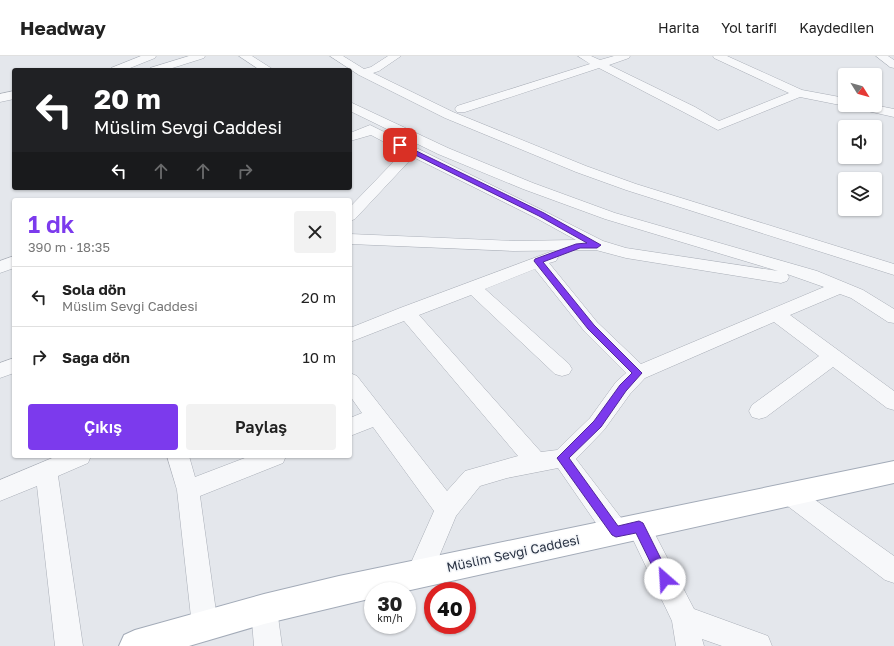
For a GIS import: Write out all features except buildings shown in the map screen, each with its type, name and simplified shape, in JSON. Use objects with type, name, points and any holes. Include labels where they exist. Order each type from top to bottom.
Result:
[{"type":"main road","name":"Müslim Sevgi Caddesi","points":[[135,646],[264,609],[419,574],[894,472]]},
{"type":"street","points":[[120,68],[151,56]]},
{"type":"street","points":[[161,68],[200,56]]},
{"type":"street","points":[[244,56],[273,68]]},
{"type":"street","points":[[262,56],[273,68]]},
{"type":"street","points":[[335,56],[576,157],[637,179],[894,260]]},
{"type":"street","points":[[354,56],[369,71],[449,115],[581,169],[631,187],[894,270]]},
{"type":"street","points":[[369,71],[396,56]]},
{"type":"street","points":[[582,56],[601,64],[691,110],[718,126],[800,93]]},
{"type":"street","points":[[461,109],[471,104],[625,56]]},
{"type":"street","points":[[718,56],[800,93],[838,101]]},
{"type":"street","points":[[881,56],[893,63]]},
{"type":"street","points":[[0,98],[12,95]]},
{"type":"street","points":[[352,107],[443,151],[528,186],[610,216],[811,275],[857,294],[894,317]]},
{"type":"street","points":[[882,110],[894,113]]},
{"type":"street","points":[[352,118],[411,151],[541,215],[597,245],[626,253],[839,286]]},
{"type":"street","points":[[352,136],[372,130]]},
{"type":"street","points":[[352,214],[411,151]]},
{"type":"street","points":[[352,239],[506,246],[597,245]]},
{"type":"street","points":[[352,334],[579,246]]},
{"type":"street","points":[[538,261],[591,327],[638,373]]},
{"type":"street","points":[[0,268],[12,262]]},
{"type":"street","points":[[473,286],[562,369]]},
{"type":"street","points":[[419,574],[447,509],[472,478],[507,468],[563,458],[597,424],[623,388],[638,373],[839,286]]},
{"type":"street","points":[[406,312],[537,463]]},
{"type":"street","points":[[776,314],[894,402]]},
{"type":"street","points":[[759,411],[821,364],[835,357]]},
{"type":"street","points":[[0,371],[12,366]]},
{"type":"street","points":[[352,384],[447,509]]},
{"type":"street","points":[[352,426],[377,416]]},
{"type":"street","points":[[0,491],[75,458]]},
{"type":"street","points":[[179,458],[188,490],[205,626]]},
{"type":"street","points":[[188,490],[270,458]]},
{"type":"street","points":[[563,458],[627,529],[685,619],[690,646]]},
{"type":"street","points":[[46,471],[69,646]]},
{"type":"street","points":[[789,494],[894,571]]},
{"type":"street","points":[[264,609],[268,646]]},
{"type":"street","points":[[685,619],[758,646]]},
{"type":"route","points":[[400,145],[541,215],[597,245],[579,246],[538,261],[591,327],[623,360],[638,373],[623,388],[597,424],[563,458],[616,532],[639,527],[665,579]]}]
